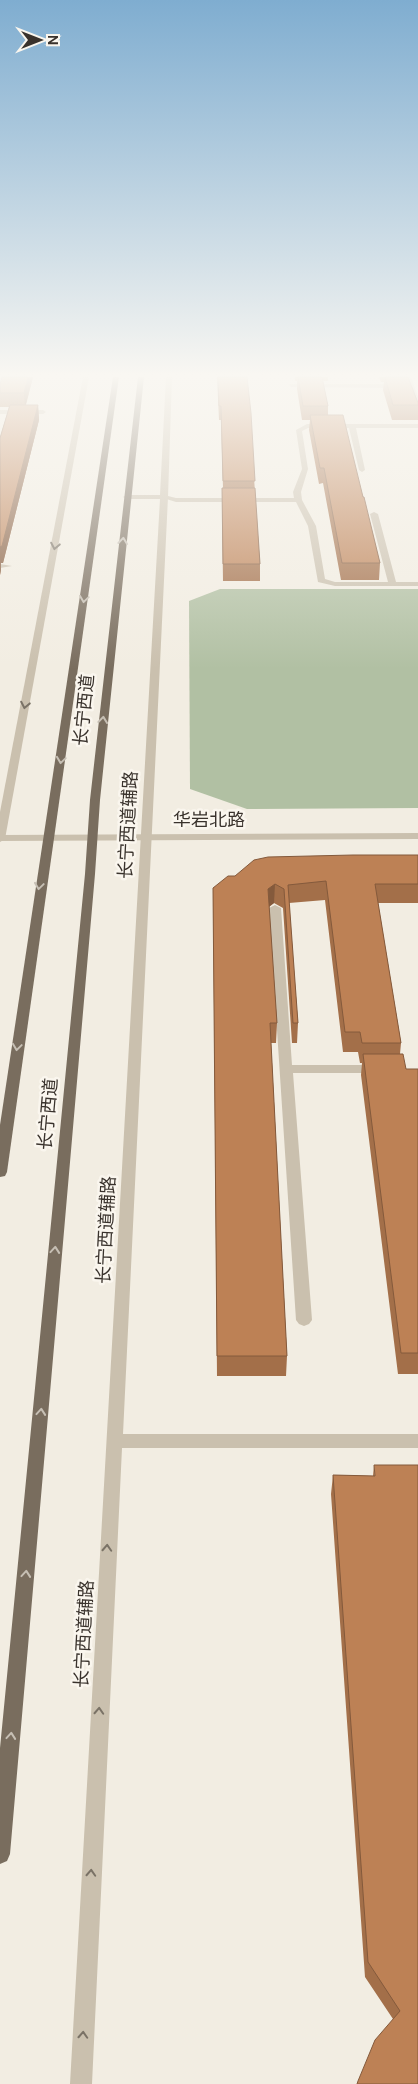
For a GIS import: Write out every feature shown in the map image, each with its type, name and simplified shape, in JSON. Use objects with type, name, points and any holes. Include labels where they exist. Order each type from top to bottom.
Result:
[{"type":"main road","name":"长宁西道","points":[[0,1172],[41,874],[48,838],[102,474]]},
{"type":"main road","name":"长宁西道","points":[[0,1854],[89,884],[91,838],[129,474]]},
{"type":"street","points":[[0,838],[68,474]]},
{"type":"street","name":"长宁西道辅路","points":[[81,2084],[113,1441],[147,838],[165,474]]},
{"type":"street","points":[[303,474],[297,496],[312,526],[321,580],[335,584],[418,584]]},
{"type":"street","points":[[127,497],[164,497],[176,500],[297,496]]},
{"type":"street","points":[[374,514],[393,584]]},
{"type":"street","name":"华岩北路","points":[[0,838],[418,836]]},
{"type":"street","points":[[275,908],[304,1320]]},
{"type":"street","points":[[286,1069],[390,1069]]},
{"type":"street","points":[[113,1441],[418,1441]]},
{"type":"green space","points":[[220,589],[418,589],[418,808],[247,809],[190,789],[189,601]]},
{"type":"building","points":[[0,474],[20,474],[2,546],[0,547]]},
{"type":"building","points":[[223,474],[255,474],[255,481],[223,481]]},
{"type":"building","points":[[325,474],[357,474],[380,563],[342,563]]},
{"type":"building","points":[[222,488],[255,488],[260,564],[223,564]]},
{"type":"building","points":[[418,855],[418,884],[375,884],[401,1043],[362,1043],[360,1032],[345,1032],[326,881],[288,885],[298,1023],[293,1023],[284,889],[275,884],[268,889],[277,1023],[270,1023],[287,1356],[217,1356],[213,888],[228,876],[235,876],[254,860],[268,857]]},
{"type":"building","points":[[363,1054],[403,1054],[406,1069],[418,1069],[418,1353],[401,1353]]},
{"type":"building","points":[[374,1465],[418,1465],[418,2084],[357,2084],[375,2040],[400,2011],[368,1962],[333,1475],[375,1476]]}]
